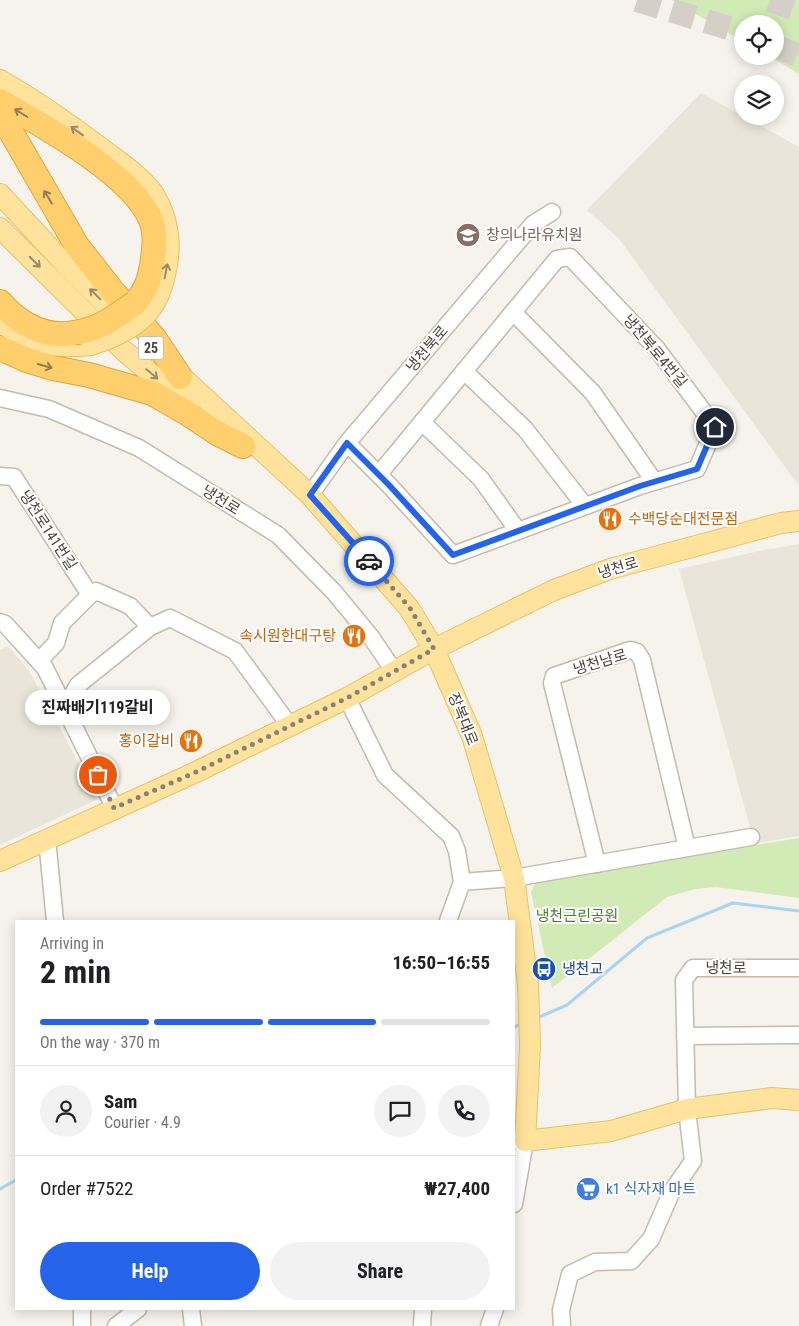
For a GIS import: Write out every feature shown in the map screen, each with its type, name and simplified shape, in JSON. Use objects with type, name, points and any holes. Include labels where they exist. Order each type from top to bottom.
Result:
[{"type":"highway","points":[[0,101],[89,156],[124,185],[141,203],[154,230],[152,268],[148,284],[141,296],[140,309],[110,320],[92,330],[82,339],[48,333],[28,326],[9,312],[0,302]]},
{"type":"highway","points":[[0,120],[10,130],[76,246],[154,338],[180,377]]},
{"type":"highway","points":[[0,348],[26,360],[53,368],[89,375],[152,393],[217,433],[243,446]]},
{"type":"main road","points":[[0,80],[69,125],[124,165],[146,184],[153,193],[164,214],[168,228],[168,254],[164,282],[158,297],[140,309]]},
{"type":"main road","name":"25","points":[[0,194],[67,266],[180,377],[310,495]]},
{"type":"main road","name":"25","points":[[0,228],[123,350],[193,410],[310,495]]},
{"type":"main road","points":[[0,322],[25,338],[41,344],[58,346],[82,339]]},
{"type":"main road","name":"장복대로","points":[[310,495],[410,608],[434,649],[472,736],[514,878],[528,984],[530,1046],[519,1141]]},
{"type":"main road","name":"냉천로","points":[[0,861],[194,773],[347,698],[434,649],[554,590],[610,569],[781,523],[799,521]]},
{"type":"main road","points":[[519,1141],[611,1131],[687,1109],[772,1098],[799,1100]]},
{"type":"street","name":"냉천북로","points":[[310,495],[347,443],[533,224],[552,212]]},
{"type":"street","name":"냉천북로4번길","points":[[347,443],[453,555],[585,506],[697,469],[715,427],[657,349],[570,257],[557,259],[513,312]]},
{"type":"street","points":[[378,474],[513,312],[593,393],[654,482]]},
{"type":"street","points":[[464,371],[525,429],[585,506]]},
{"type":"street","name":"냉천로","points":[[0,398],[49,410],[139,448],[278,535],[334,592],[371,637],[394,671]]},
{"type":"street","points":[[422,422],[482,479],[518,531]]},
{"type":"street","name":"냉천로141번길","points":[[0,476],[14,477],[93,593]]},
{"type":"street","points":[[39,661],[56,643],[62,623],[93,593],[130,606],[150,627]]},
{"type":"street","points":[[64,708],[78,685],[150,627],[170,618],[234,651],[290,726]]},
{"type":"street","points":[[0,622],[5,624],[45,668],[114,808]]},
{"type":"street","name":"냉천남로","points":[[597,864],[552,683],[554,676],[630,650],[637,652],[642,660],[687,848]]},
{"type":"street","points":[[347,698],[385,775],[451,836],[457,851],[462,882],[448,920]]},
{"type":"street","points":[[462,882],[514,878],[751,837]]},
{"type":"street","points":[[47,839],[55,920]]},
{"type":"street","name":"냉천로","points":[[562,1326],[561,1310],[570,1274],[595,1262],[631,1261],[651,1239],[672,1191],[693,1161],[687,1109],[684,980],[693,968],[799,968]]},
{"type":"street","points":[[685,1036],[799,1035]]},
{"type":"street","points":[[515,1191],[519,1141]]},
{"type":"street","points":[[82,1310],[82,1326]]},
{"type":"street","points":[[116,1326],[137,1310]]},
{"type":"street","points":[[191,1310],[193,1326]]},
{"type":"street","points":[[422,1326],[423,1310]]},
{"type":"street","points":[[489,1326],[495,1310]]},
{"type":"shaded area","points":[[701,93],[734,111],[734,125],[759,125],[799,147],[799,486],[619,239],[587,210]]},
{"type":"shaded area","points":[[799,544],[799,836],[752,844],[750,827],[679,569]]},
{"type":"shaded area","points":[[8,646],[29,671],[98,799],[0,845],[0,650]]},
{"type":"green space","points":[[672,0],[799,0],[799,74],[784,65],[784,15],[734,15],[734,36]]},
{"type":"green space","name":"냉천근린공원","points":[[799,838],[799,898],[716,887],[695,889],[667,897],[552,988],[531,892],[536,881]]},
{"type":"waterway","points":[[537,1018],[567,1005],[647,938],[733,903],[799,911]]},
{"type":"waterway","points":[[515,1027],[522,1024]]},
{"type":"waterway","points":[[0,1189],[15,1181]]},
{"type":"tunnel","points":[[637,0],[734,30]]},
{"type":"tunnel","points":[[770,0],[799,10]]},
{"type":"tunnel","points":[[784,50],[799,56]]},
{"type":"way so far","points":[[98,775],[114,808],[194,773],[347,698],[434,649],[410,608],[369,561]]},
{"type":"place","name":"창의나라유치원","points":[[468,235]]},
{"type":"place","name":"수백당순대전문점","points":[[610,519]]},
{"type":"place","name":"속시원한대구탕","points":[[354,636]]},
{"type":"place","name":"홍이갈비","points":[[191,741]]},
{"type":"place","name":"진짜배기119갈비","points":[[98,775]]},
{"type":"place","name":"냉천교","points":[[544,969]]},
{"type":"place","name":"k1 식자재 마트","points":[[588,1189]]},
{"type":"route","points":[[369,561],[310,495],[347,443],[389,485],[453,555],[640,486],[697,469],[715,427]]}]
